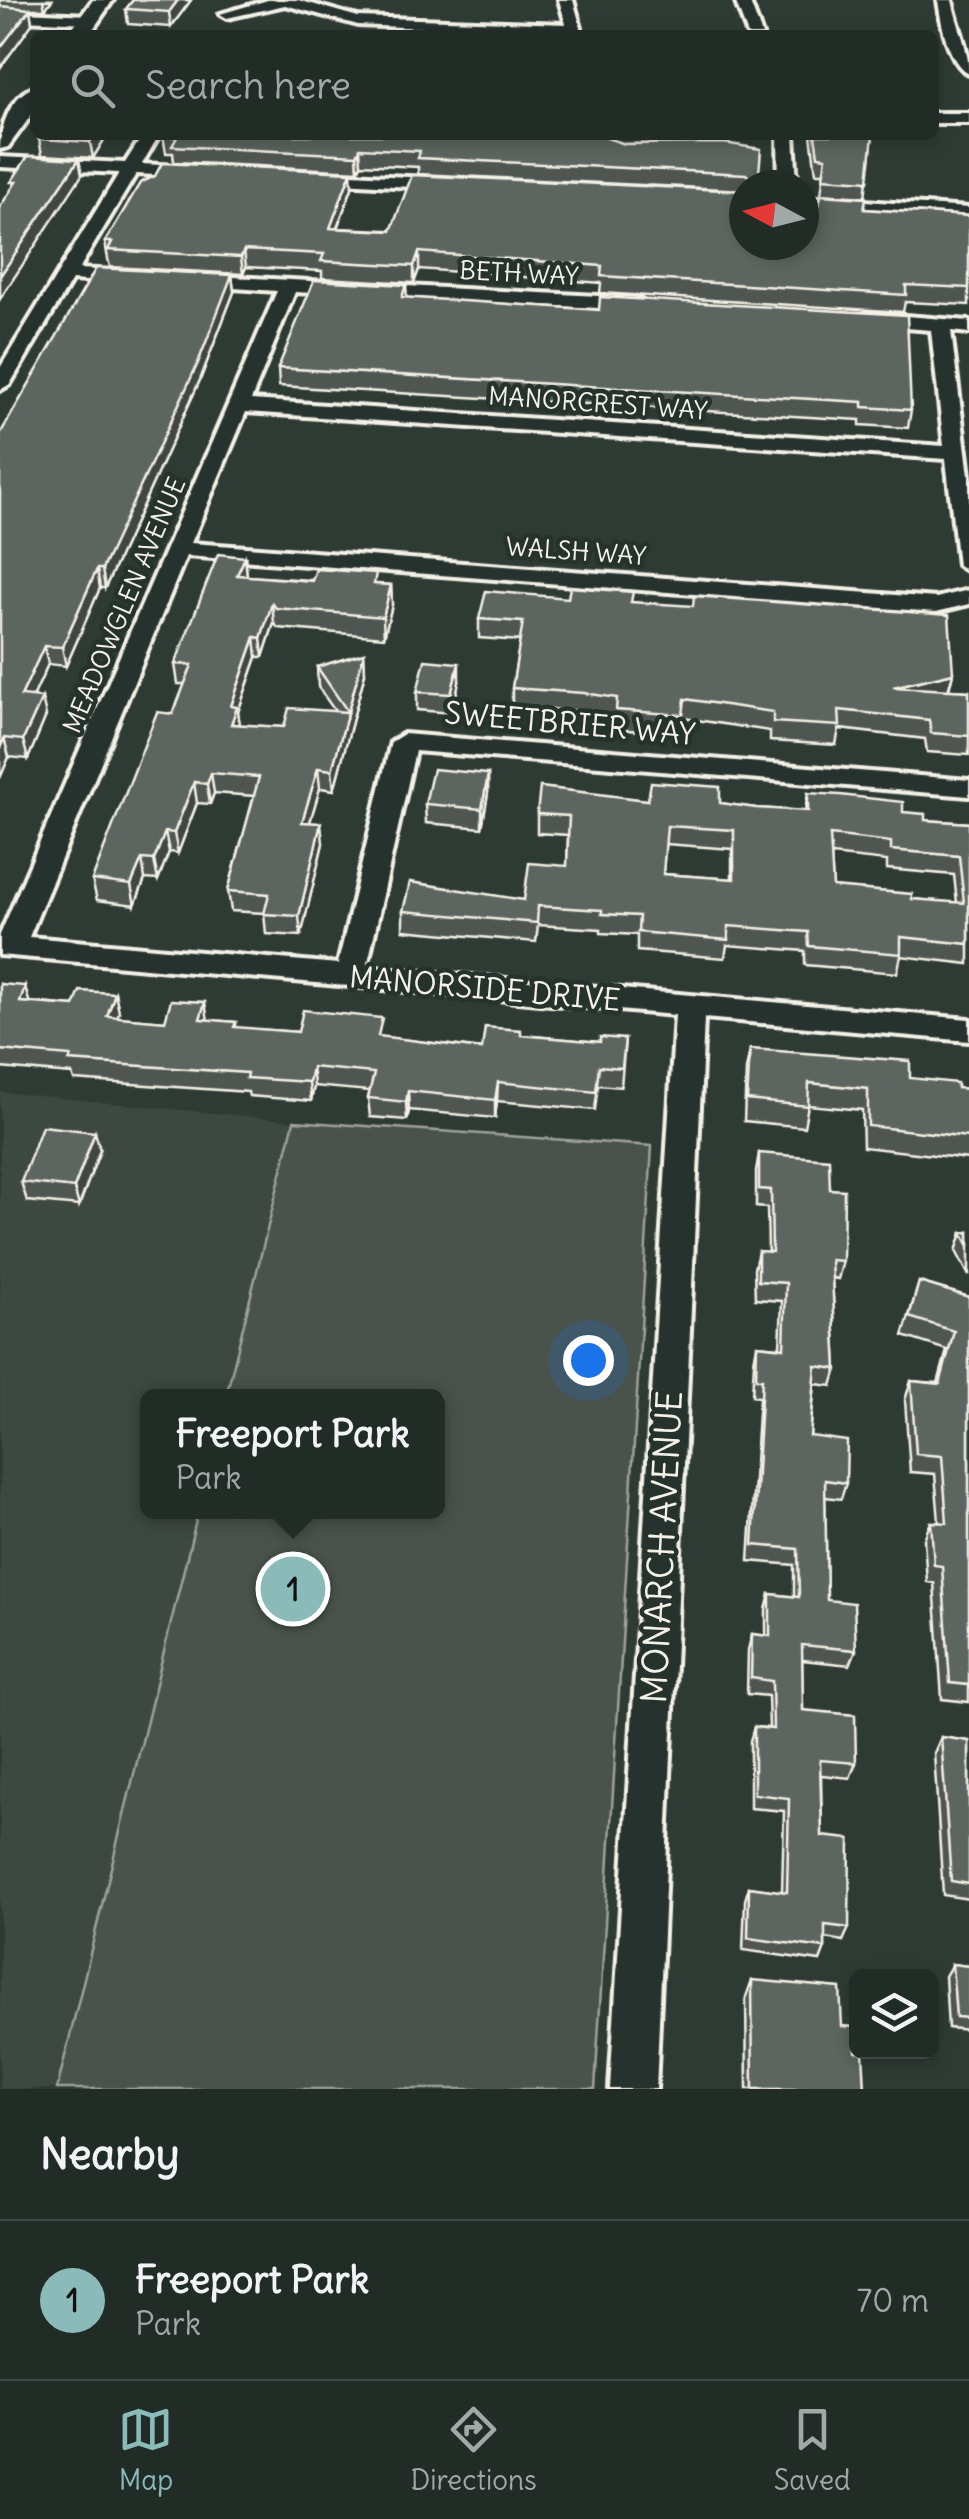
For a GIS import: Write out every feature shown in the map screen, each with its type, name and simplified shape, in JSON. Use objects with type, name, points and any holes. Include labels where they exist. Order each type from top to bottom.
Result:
[{"type":"main road","points":[[84,27],[103,0]]},
{"type":"main road","points":[[0,142],[30,101]]},
{"type":"street","points":[[227,14],[286,0],[327,16],[368,22],[534,30]]},
{"type":"street","points":[[566,0],[574,30]]},
{"type":"street","points":[[742,0],[753,30]]},
{"type":"street","points":[[945,0],[950,28],[969,69]]},
{"type":"street","points":[[0,15],[84,27]]},
{"type":"street","points":[[939,118],[969,118]]},
{"type":"street","points":[[0,384],[148,140]]},
{"type":"street","points":[[786,140],[787,170]]},
{"type":"street","points":[[0,162],[210,172]]},
{"type":"street","points":[[289,176],[467,185]]},
{"type":"street","points":[[819,203],[969,212]]},
{"type":"street","name":"BETH WAY","points":[[66,274],[666,306]]},
{"type":"street","name":"MEADOWGLEN AVENUE","points":[[5,946],[288,286]]},
{"type":"street","points":[[843,317],[969,327]]},
{"type":"street","points":[[940,324],[969,565]]},
{"type":"street","name":"MANORCREST WAY","points":[[238,405],[954,454]]},
{"type":"street","name":"WALSH WAY","points":[[178,549],[936,605],[969,597]]},
{"type":"street","name":"SWEETBRIER WAY","points":[[350,976],[404,742],[969,788]]},
{"type":"street","name":"MANORSIDE DRIVE","points":[[5,946],[969,1030]]},
{"type":"street","name":"MONARCH AVENUE","points":[[633,2089],[690,1006]]},
{"type":"shaded area","points":[[0,1092],[294,1121],[228,1389],[140,1389],[140,1519],[196,1519],[57,2089],[0,2089]]},
{"type":"shaded area","points":[[294,1121],[652,1146],[595,2089],[57,2089],[196,1519],[445,1519],[445,1389],[228,1389]]},
{"type":"building","points":[[133,0],[178,0],[169,12],[126,9]]},
{"type":"building","points":[[0,6],[30,9],[0,48]]},
{"type":"building","points":[[175,140],[613,140],[625,144],[724,143],[761,149],[759,170],[729,170],[729,173],[418,158],[420,151],[360,148],[357,155],[172,146]]},
{"type":"building","points":[[816,140],[872,140],[868,181],[823,178],[826,157],[818,156]]},
{"type":"building","points":[[28,156],[79,159],[0,276],[0,207]]},
{"type":"building","points":[[162,163],[351,172],[330,228],[391,231],[412,175],[729,190],[729,260],[819,260],[821,195],[866,198],[864,209],[969,216],[969,288],[906,285],[906,295],[601,276],[602,266],[419,252],[414,266],[321,261],[324,254],[244,250],[241,257],[108,250],[112,242],[105,242],[140,183],[155,176]]},
{"type":"building","points":[[96,268],[232,275],[198,363],[102,569],[97,569],[62,647],[44,646],[21,696],[42,698],[23,740],[4,738],[0,748],[0,434]]},
{"type":"building","points":[[314,280],[406,285],[402,297],[599,310],[600,297],[907,315],[911,410],[863,407],[863,402],[278,368]]},
{"type":"building","points":[[218,554],[245,557],[237,575],[312,581],[316,569],[376,573],[374,584],[391,585],[383,617],[276,608],[272,603],[261,638],[255,637],[231,706],[237,707],[231,724],[284,727],[289,708],[348,712],[332,770],[318,768],[302,822],[321,823],[299,916],[264,914],[269,894],[228,891],[259,777],[211,773],[207,784],[194,782],[174,833],[165,832],[154,860],[142,859],[131,885],[92,880],[157,712],[173,714],[192,665],[175,664]]},
{"type":"building","points":[[570,587],[633,592],[631,602],[693,606],[694,596],[949,615],[953,673],[893,687],[969,691],[969,736],[931,733],[929,720],[839,710],[840,726],[773,722],[773,712],[685,699],[683,715],[616,710],[617,698],[512,688],[523,622],[479,619],[486,591],[568,598]]},
{"type":"building","points":[[364,653],[348,712],[317,667]]},
{"type":"building","points":[[425,660],[459,663],[451,694],[417,692]]},
{"type":"building","points":[[433,769],[488,774],[482,809],[425,804]]},
{"type":"building","points":[[651,782],[720,787],[720,803],[756,808],[808,811],[808,793],[840,795],[903,802],[903,812],[925,814],[925,820],[969,823],[969,944],[901,937],[901,954],[809,946],[808,932],[728,926],[728,940],[638,932],[639,916],[602,914],[602,910],[538,906],[537,923],[403,911],[410,882],[524,900],[529,863],[567,866],[569,816],[537,814],[540,787],[648,800]],"holes":[[[667,826],[734,830],[734,879],[663,874]],[[830,835],[891,842],[891,850],[959,856],[964,903],[833,887]]]},
{"type":"building","points":[[0,984],[25,986],[20,1002],[74,1006],[80,991],[115,993],[107,1016],[165,1021],[171,1000],[205,1002],[200,1019],[236,1022],[234,1027],[298,1032],[303,1010],[382,1018],[378,1036],[482,1049],[485,1027],[521,1030],[521,1035],[600,1042],[600,1037],[625,1039],[622,1068],[599,1066],[596,1092],[498,1082],[495,1100],[408,1091],[406,1102],[368,1098],[374,1073],[312,1067],[309,1082],[246,1078],[247,1073],[69,1061],[71,1056],[0,1050]]},
{"type":"building","points":[[750,1049],[910,1061],[910,1078],[957,1083],[957,1088],[969,1089],[969,1137],[868,1126],[868,1089],[809,1083],[808,1106],[747,1100]]},
{"type":"building","points":[[42,1126],[95,1132],[74,1188],[21,1182]]},
{"type":"building","points":[[759,1153],[829,1159],[830,1189],[844,1190],[843,1261],[831,1260],[837,1369],[816,1366],[810,1436],[847,1441],[846,1483],[825,1480],[827,1600],[854,1603],[856,1650],[802,1645],[803,1710],[855,1715],[856,1763],[820,1760],[822,1836],[850,1839],[849,1928],[825,1925],[825,1948],[748,1938],[749,1887],[787,1892],[789,1798],[754,1794],[754,1727],[773,1729],[772,1681],[751,1678],[752,1634],[770,1636],[770,1594],[799,1597],[798,1549],[753,1545],[762,1379],[756,1379],[757,1345],[784,1348],[786,1283],[758,1281],[758,1251],[772,1252],[771,1190],[759,1189]]},
{"type":"building","points":[[919,1282],[969,1297],[969,1685],[950,1683],[942,1566],[934,1565],[931,1522],[947,1523],[942,1456],[916,1454],[911,1381],[940,1384],[954,1331],[909,1317]]},
{"type":"building","points":[[941,1737],[969,1741],[969,1884],[951,1881]]},
{"type":"building","points":[[952,1964],[969,1966],[969,2018],[956,2017]]},
{"type":"building","points":[[752,1980],[840,1988],[842,2026],[849,2026],[849,2059],[863,2059],[865,2089],[753,2089]]},
{"type":"place","name":"Freeport Park","points":[[293,1589]]}]
